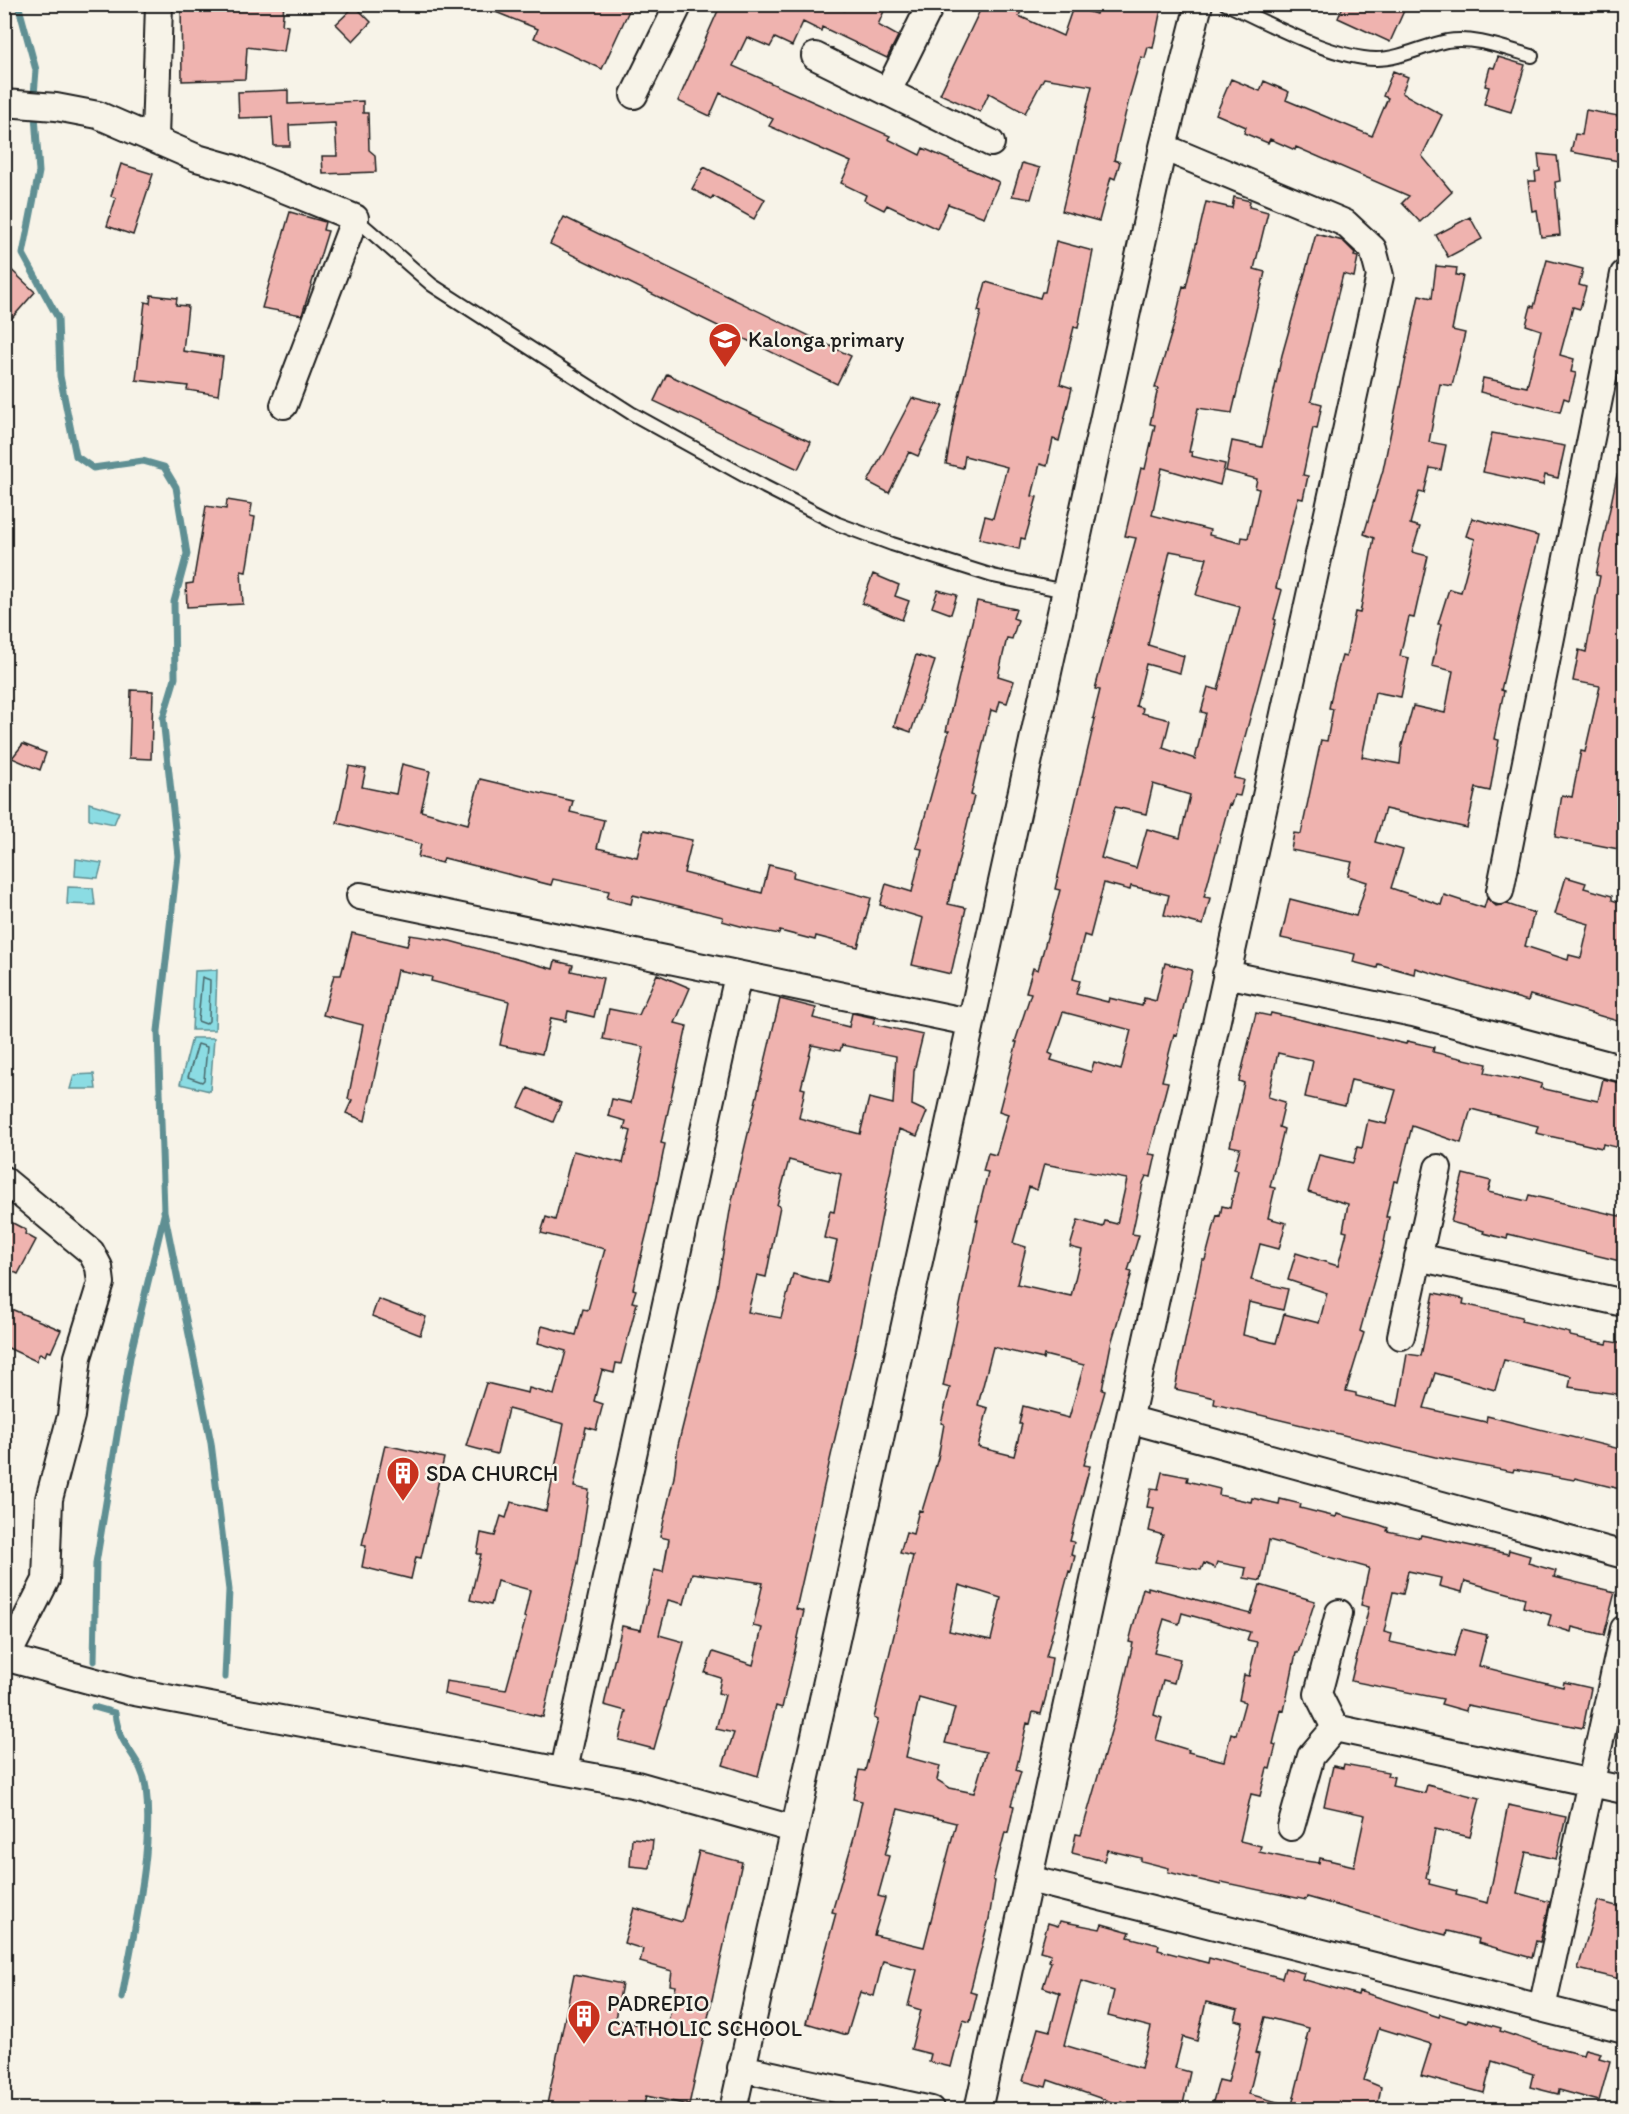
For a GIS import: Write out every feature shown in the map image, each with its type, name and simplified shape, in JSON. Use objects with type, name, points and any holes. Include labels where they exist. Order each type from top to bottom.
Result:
[{"type":"street","points":[[155,138],[159,4]]},
{"type":"street","points":[[634,95],[679,4]]},
{"type":"street","points":[[888,91],[931,4]]},
{"type":"street","points":[[733,2109],[969,1022],[1163,147],[1199,4]]},
{"type":"street","points":[[815,56],[991,143]]},
{"type":"street","points":[[4,103],[56,106],[98,115],[155,138],[197,159],[232,168],[355,218],[284,405]]},
{"type":"street","points":[[978,2109],[1132,1420],[1226,974],[1380,276],[1373,249],[1346,223],[1163,147]]},
{"type":"street","points":[[1500,891],[1624,274]]},
{"type":"street","points":[[360,896],[969,1022]]},
{"type":"street","points":[[1226,974],[1413,1013],[1624,1069]]},
{"type":"street","points":[[564,1770],[738,975]]},
{"type":"street","points":[[1401,1336],[1438,1168]]},
{"type":"street","points":[[4,1180],[91,1252],[99,1267],[100,1283],[78,1357],[71,1416],[49,1499],[46,1580],[6,1657],[129,1691],[637,1785],[793,1828]]},
{"type":"street","points":[[1418,1257],[1624,1303]]},
{"type":"street","points":[[1132,1420],[1624,1555]]},
{"type":"street","points":[[1335,1728],[1318,1694],[1339,1613]]},
{"type":"street","points":[[1542,2008],[1624,1629]]},
{"type":"street","points":[[1335,1728],[1624,1790]]},
{"type":"street","points":[[1291,1827],[1311,1756],[1335,1728]]},
{"type":"street","points":[[1029,1879],[1624,2029]]},
{"type":"street","points":[[741,2068],[931,2109]]},
{"type":"lane","points":[[1226,4],[1334,51],[1356,57],[1378,59],[1449,41],[1470,41],[1532,56]]},
{"type":"lane","points":[[355,218],[432,285],[631,413],[765,487],[838,524],[892,544],[993,576],[1065,591]]},
{"type":"water","points":[[89,803],[119,812],[114,824],[89,819]]},
{"type":"water","points":[[76,859],[102,863],[98,878],[75,876]]},
{"type":"water","points":[[68,887],[93,888],[95,905],[67,904]]},
{"type":"water","points":[[217,970],[215,1030],[192,1030],[195,971]]},
{"type":"water","points":[[192,1038],[214,1038],[210,1091],[180,1084]]},
{"type":"water","points":[[94,1074],[96,1089],[70,1089],[74,1075]]},
{"type":"building","points":[[181,4],[284,4],[282,25],[288,26],[284,52],[247,47],[245,79],[182,81]]},
{"type":"building","points":[[632,4],[602,69],[534,38],[538,29],[478,5]]},
{"type":"building","points":[[721,4],[831,4],[844,10],[846,4],[887,4],[878,25],[898,36],[887,58],[822,27],[821,31],[803,22],[792,46],[775,38],[770,47],[747,37],[733,66],[890,136],[888,139],[920,155],[923,148],[999,182],[984,217],[948,204],[937,229],[887,205],[884,210],[864,200],[866,195],[841,183],[851,162],[769,126],[773,119],[720,93],[710,116],[678,101]]},
{"type":"building","points":[[983,4],[1024,4],[1019,16],[1063,36],[1073,7],[1096,14],[1099,4],[1162,4],[1153,48],[1148,47],[1145,58],[1141,57],[1114,160],[1120,162],[1115,179],[1111,177],[1099,221],[1062,211],[1092,86],[1044,78],[1025,113],[989,93],[980,112],[940,94]]},
{"type":"building","points":[[1344,4],[1407,4],[1390,42],[1338,18]]},
{"type":"building","points":[[355,6],[371,22],[353,41],[336,24]]},
{"type":"building","points":[[1498,57],[1525,65],[1511,112],[1484,104],[1489,87],[1485,86],[1490,67],[1494,68]]},
{"type":"building","points":[[1393,71],[1408,77],[1402,93],[1442,115],[1422,156],[1452,192],[1420,222],[1402,203],[1409,196],[1296,147],[1295,150],[1270,139],[1268,143],[1244,133],[1246,127],[1216,114],[1231,79],[1260,91],[1264,81],[1289,92],[1286,100],[1372,136],[1388,98],[1383,96]]},
{"type":"building","points":[[288,90],[288,104],[363,101],[363,113],[368,113],[369,150],[375,155],[376,172],[323,174],[322,156],[337,156],[335,123],[289,125],[290,146],[274,146],[272,117],[239,118],[238,92]]},
{"type":"building","points":[[1586,110],[1624,117],[1624,162],[1571,152],[1575,134],[1582,135]]},
{"type":"building","points":[[1538,154],[1557,156],[1560,181],[1555,182],[1560,235],[1541,237],[1537,210],[1532,211],[1528,181],[1536,181],[1535,172],[1540,171]]},
{"type":"building","points":[[1022,163],[1040,168],[1031,199],[1012,196]]},
{"type":"building","points":[[121,164],[153,174],[133,235],[107,226],[116,198],[111,196]]},
{"type":"building","points":[[704,167],[765,199],[754,219],[713,196],[711,199],[692,189]]},
{"type":"building","points":[[1234,197],[1250,201],[1249,207],[1268,212],[1254,269],[1265,272],[1232,413],[1198,408],[1189,452],[1192,452],[1191,456],[1225,464],[1220,485],[1162,468],[1152,515],[1210,530],[1209,535],[1241,543],[1242,537],[1248,538],[1259,489],[1255,488],[1257,479],[1226,471],[1232,441],[1262,447],[1282,355],[1316,234],[1343,241],[1355,253],[1354,256],[1358,257],[1354,277],[1343,274],[1311,401],[1322,404],[1317,429],[1313,428],[1303,475],[1308,476],[1303,499],[1298,498],[1284,554],[1276,588],[1282,590],[1274,619],[1276,620],[1234,778],[1244,780],[1240,796],[1234,795],[1231,805],[1229,804],[1204,897],[1210,898],[1203,925],[1164,915],[1169,895],[1131,886],[1130,890],[1104,883],[1090,937],[1084,935],[1073,979],[1080,981],[1076,994],[1108,1002],[1109,998],[1142,1006],[1144,998],[1156,1001],[1165,963],[1192,970],[1177,1035],[1174,1034],[1162,1081],[1168,1082],[1149,1154],[1156,1155],[1151,1177],[1146,1176],[1143,1183],[1132,1234],[1139,1235],[1128,1271],[1132,1272],[1111,1344],[1102,1390],[1105,1391],[1084,1465],[1090,1466],[1070,1541],[1074,1542],[1071,1555],[1075,1556],[1046,1657],[1052,1658],[1046,1696],[1041,1714],[1033,1712],[1030,1724],[1027,1723],[1016,1770],[1021,1772],[1011,1805],[1014,1806],[993,1880],[995,1881],[989,1919],[970,1992],[977,1994],[970,2022],[963,2020],[951,2067],[929,2062],[931,2054],[911,2049],[921,2010],[908,2006],[917,1970],[883,1961],[874,1996],[860,1992],[847,2035],[806,2023],[836,1913],[832,1912],[854,1837],[862,1801],[853,1799],[859,1770],[865,1771],[878,1720],[874,1718],[913,1556],[900,1553],[906,1532],[913,1534],[938,1458],[944,1424],[941,1423],[950,1388],[943,1386],[978,1220],[976,1220],[988,1172],[983,1171],[988,1153],[996,1155],[1008,1114],[999,1111],[1017,1042],[1015,1042],[1031,993],[1026,992],[1033,968],[1038,970],[1060,890],[1055,889],[1095,719],[1093,718],[1100,690],[1095,689],[1136,538],[1125,536],[1141,468],[1145,469],[1155,425],[1150,424],[1158,388],[1155,388],[1183,286],[1186,287],[1206,202],[1232,208]],"holes":[[[1170,551],[1207,558],[1196,595],[1240,607],[1218,690],[1208,687],[1201,712],[1206,713],[1195,759],[1163,748],[1170,720],[1142,713],[1143,708],[1136,706],[1146,664],[1180,673],[1184,656],[1148,645]],[[1153,784],[1190,795],[1180,838],[1147,829],[1136,868],[1101,858],[1115,807],[1146,814]],[[1063,1012],[1131,1030],[1121,1070],[1094,1062],[1091,1072],[1051,1060],[1053,1055],[1049,1053]],[[1044,1164],[1127,1179],[1117,1224],[1105,1221],[1103,1227],[1078,1220],[1070,1247],[1082,1250],[1071,1296],[1017,1284],[1026,1247],[1013,1243],[1029,1187],[1037,1190]],[[993,1347],[1043,1359],[1044,1355],[1084,1365],[1069,1418],[1023,1406],[1019,1424],[1022,1424],[1014,1456],[978,1447],[988,1408],[978,1405]],[[959,1585],[1001,1598],[991,1640],[949,1631]],[[919,1698],[955,1708],[945,1743],[986,1752],[974,1793],[950,1788],[937,1780],[940,1766],[906,1757]],[[898,1809],[956,1823],[924,1947],[874,1935],[885,1898],[878,1896],[889,1856],[885,1855]]]},
{"type":"building","points":[[290,212],[325,222],[323,230],[328,231],[302,315],[262,308]]},
{"type":"building","points":[[564,217],[851,356],[837,384],[550,244]]},
{"type":"building","points":[[1470,217],[1482,239],[1448,257],[1436,235]]},
{"type":"building","points":[[1056,241],[1093,251],[1078,328],[1074,327],[1060,384],[1072,388],[1059,441],[1053,439],[1047,466],[1040,464],[1032,496],[1037,497],[1025,539],[1021,538],[1019,549],[979,539],[985,516],[993,518],[1007,467],[965,456],[963,468],[946,464],[956,408],[981,312],[978,311],[986,282],[1040,298],[1042,292],[1045,292]]},
{"type":"building","points":[[1547,260],[1583,269],[1579,285],[1586,287],[1580,309],[1573,307],[1560,355],[1574,359],[1571,372],[1576,373],[1569,400],[1564,398],[1560,412],[1480,392],[1483,378],[1527,387],[1541,330],[1526,325],[1531,306],[1534,307]]},
{"type":"building","points":[[4,263],[35,292],[4,327]]},
{"type":"building","points":[[1436,266],[1457,268],[1456,275],[1463,276],[1452,330],[1465,333],[1452,386],[1440,384],[1429,442],[1446,445],[1441,470],[1430,468],[1424,493],[1419,492],[1410,524],[1420,527],[1412,552],[1428,556],[1414,618],[1409,617],[1400,656],[1409,658],[1401,697],[1375,692],[1362,757],[1400,764],[1402,745],[1413,706],[1445,713],[1453,671],[1432,666],[1441,624],[1438,624],[1449,589],[1461,592],[1475,539],[1466,536],[1472,518],[1538,536],[1501,690],[1504,691],[1494,739],[1499,740],[1490,791],[1476,788],[1467,828],[1385,809],[1375,842],[1403,850],[1391,888],[1441,905],[1444,895],[1484,908],[1487,898],[1496,906],[1507,904],[1534,913],[1525,946],[1568,960],[1569,955],[1581,958],[1589,924],[1555,914],[1566,877],[1586,883],[1584,888],[1612,896],[1612,900],[1624,904],[1624,1023],[1530,995],[1528,1001],[1415,968],[1414,974],[1378,964],[1377,968],[1353,962],[1355,954],[1281,938],[1290,899],[1356,916],[1367,882],[1348,876],[1352,862],[1291,850],[1294,833],[1301,834],[1321,740],[1327,741],[1333,709],[1329,708],[1342,656],[1346,657],[1355,612],[1360,613],[1374,538],[1364,534],[1383,470],[1419,295],[1432,298]]},
{"type":"building","points":[[151,295],[177,298],[176,305],[188,306],[183,351],[223,357],[218,395],[187,390],[188,386],[136,380],[145,302],[150,303]]},
{"type":"building","points":[[667,374],[811,442],[798,469],[654,401]]},
{"type":"building","points":[[912,398],[943,406],[918,456],[909,452],[889,493],[868,482]]},
{"type":"building","points":[[1492,433],[1565,446],[1558,478],[1545,475],[1543,485],[1483,472]]},
{"type":"building","points":[[1617,475],[1624,476],[1624,689],[1620,707],[1624,708],[1624,769],[1617,807],[1624,809],[1624,850],[1555,837],[1562,795],[1572,797],[1581,751],[1585,752],[1600,686],[1573,681],[1579,650],[1586,652],[1600,576],[1596,575]]},
{"type":"building","points":[[227,500],[252,504],[250,516],[255,517],[246,572],[241,571],[243,604],[187,607],[186,584],[193,583],[206,506],[226,509]]},
{"type":"building","points":[[873,574],[899,585],[895,596],[909,601],[902,620],[862,603]]},
{"type":"building","points":[[938,590],[957,595],[951,614],[932,607]]},
{"type":"building","points":[[977,601],[1016,609],[1013,618],[1018,620],[1012,639],[1007,638],[998,676],[1014,681],[1007,703],[1000,701],[997,712],[991,710],[971,795],[974,796],[948,904],[966,908],[951,974],[912,965],[923,918],[880,905],[886,884],[912,892],[922,849],[916,848],[949,731],[946,731]]},
{"type":"building","points":[[916,655],[935,661],[911,732],[894,726]]},
{"type":"building","points":[[131,690],[153,691],[151,759],[129,758]]},
{"type":"building","points":[[23,744],[46,753],[40,770],[12,758]]},
{"type":"building","points":[[402,764],[430,771],[421,811],[468,824],[480,779],[573,801],[570,812],[604,820],[597,848],[637,857],[644,830],[692,840],[684,873],[762,893],[769,865],[794,871],[793,877],[871,898],[858,947],[816,936],[815,940],[780,931],[779,934],[744,927],[722,921],[723,917],[633,895],[631,904],[607,898],[609,891],[553,879],[551,885],[444,858],[442,863],[418,857],[421,844],[337,823],[349,766],[366,769],[362,787],[396,794]]},
{"type":"building","points":[[352,933],[407,946],[410,935],[450,941],[553,969],[555,961],[573,965],[571,971],[603,978],[594,1017],[568,1011],[566,1021],[551,1018],[542,1054],[500,1045],[509,1001],[431,981],[432,977],[397,970],[365,1121],[346,1113],[352,1100],[348,1099],[363,1025],[323,1015],[334,975],[341,975]]},
{"type":"building","points":[[657,974],[690,988],[675,1023],[687,1026],[661,1143],[665,1144],[648,1228],[633,1289],[636,1290],[632,1302],[637,1303],[621,1364],[616,1363],[614,1373],[602,1370],[594,1401],[603,1404],[596,1430],[586,1427],[574,1487],[589,1490],[578,1563],[543,1717],[444,1694],[446,1681],[506,1690],[526,1618],[524,1617],[530,1590],[497,1581],[491,1605],[470,1600],[481,1554],[477,1554],[481,1533],[495,1536],[501,1516],[506,1518],[511,1502],[546,1511],[564,1424],[508,1409],[497,1454],[466,1446],[486,1383],[528,1393],[529,1388],[554,1395],[566,1351],[538,1343],[542,1326],[576,1335],[583,1309],[588,1310],[605,1249],[541,1233],[546,1217],[555,1220],[573,1151],[623,1163],[631,1131],[624,1129],[626,1121],[608,1116],[612,1099],[631,1103],[644,1047],[603,1039],[609,1009],[639,1015]]},
{"type":"building","points":[[780,999],[816,1008],[813,1018],[849,1027],[852,1013],[875,1018],[873,1024],[923,1035],[914,1071],[912,1105],[927,1112],[917,1136],[899,1129],[856,1346],[796,1609],[804,1611],[782,1708],[776,1706],[758,1776],[723,1765],[734,1733],[716,1729],[725,1695],[718,1693],[721,1678],[705,1673],[713,1652],[753,1665],[762,1628],[753,1626],[763,1583],[692,1573],[684,1604],[668,1600],[659,1635],[684,1642],[654,1749],[619,1740],[626,1711],[604,1705],[622,1626],[641,1630],[654,1570],[663,1572],[669,1539],[660,1537],[674,1477],[678,1445],[716,1294],[731,1205]],"holes":[[[812,1045],[840,1051],[842,1045],[896,1056],[893,1104],[869,1098],[860,1134],[799,1118],[805,1089],[801,1088]],[[789,1160],[841,1174],[834,1212],[830,1211],[824,1238],[837,1241],[828,1283],[793,1274],[781,1318],[748,1312],[757,1275],[766,1277],[780,1206],[777,1205]]]},
{"type":"building","points":[[1256,1013],[1270,1016],[1271,1013],[1406,1044],[1407,1041],[1434,1047],[1433,1052],[1487,1064],[1485,1073],[1518,1080],[1519,1078],[1542,1084],[1540,1088],[1598,1101],[1603,1079],[1624,1084],[1624,1149],[1603,1144],[1602,1148],[1536,1133],[1538,1126],[1471,1109],[1461,1143],[1412,1126],[1398,1182],[1394,1181],[1386,1217],[1389,1217],[1383,1248],[1360,1331],[1364,1333],[1346,1391],[1356,1393],[1356,1396],[1398,1406],[1407,1354],[1421,1356],[1434,1293],[1464,1299],[1463,1304],[1522,1317],[1521,1321],[1570,1333],[1570,1336],[1607,1344],[1608,1341],[1624,1344],[1623,1395],[1569,1387],[1571,1376],[1504,1360],[1495,1390],[1435,1373],[1424,1408],[1486,1422],[1487,1416],[1624,1450],[1624,1490],[1575,1478],[1574,1480],[1514,1469],[1513,1472],[1435,1457],[1214,1404],[1215,1398],[1175,1389],[1202,1260],[1205,1260],[1217,1215],[1220,1216],[1222,1206],[1230,1208],[1238,1170],[1234,1169],[1240,1148],[1230,1146],[1244,1083],[1239,1081]],"holes":[[[1278,1053],[1313,1061],[1305,1097],[1345,1106],[1351,1080],[1396,1090],[1386,1124],[1368,1120],[1362,1148],[1357,1147],[1353,1163],[1319,1155],[1308,1192],[1348,1204],[1343,1231],[1347,1232],[1338,1266],[1296,1253],[1288,1280],[1327,1293],[1319,1323],[1284,1314],[1276,1343],[1243,1335],[1249,1302],[1283,1310],[1288,1289],[1251,1280],[1260,1244],[1279,1249],[1286,1223],[1268,1218],[1275,1188],[1270,1187],[1284,1129],[1279,1127],[1285,1102],[1268,1097]]]},
{"type":"building","points":[[528,1088],[561,1103],[553,1122],[519,1107]]},
{"type":"building","points":[[1463,1174],[1491,1181],[1488,1192],[1527,1201],[1529,1195],[1624,1217],[1624,1262],[1508,1234],[1507,1239],[1451,1222]]},
{"type":"building","points":[[9,1221],[26,1230],[25,1234],[36,1240],[18,1274],[4,1267],[4,1231]]},
{"type":"building","points":[[378,1299],[426,1317],[420,1335],[372,1316]]},
{"type":"building","points":[[4,1306],[61,1330],[51,1352],[47,1351],[45,1356],[40,1353],[36,1361],[4,1346]]},
{"type":"building","name":"SDA CHURCH","points":[[385,1445],[444,1458],[421,1558],[416,1557],[411,1579],[362,1567],[366,1546],[362,1545]]},
{"type":"building","points":[[1162,1472],[1188,1477],[1187,1481],[1220,1489],[1219,1495],[1251,1502],[1252,1498],[1279,1504],[1280,1499],[1301,1504],[1300,1508],[1336,1517],[1337,1514],[1380,1525],[1388,1528],[1387,1531],[1420,1538],[1421,1535],[1508,1554],[1509,1550],[1530,1556],[1528,1563],[1556,1571],[1554,1577],[1615,1592],[1604,1635],[1572,1627],[1571,1632],[1548,1625],[1551,1615],[1523,1607],[1525,1598],[1465,1581],[1462,1592],[1439,1586],[1441,1578],[1408,1571],[1403,1594],[1393,1592],[1384,1632],[1392,1634],[1390,1642],[1454,1656],[1462,1629],[1487,1635],[1479,1666],[1563,1687],[1564,1682],[1591,1688],[1583,1728],[1467,1705],[1466,1711],[1441,1704],[1443,1699],[1351,1681],[1369,1607],[1361,1605],[1369,1568],[1269,1540],[1261,1581],[1244,1578],[1246,1568],[1217,1562],[1215,1568],[1204,1563],[1201,1570],[1155,1562],[1163,1535],[1149,1531],[1154,1508],[1147,1507],[1151,1488],[1158,1489]]},
{"type":"building","points":[[1260,1585],[1315,1601],[1298,1653],[1296,1653],[1284,1711],[1281,1710],[1273,1744],[1276,1745],[1270,1769],[1267,1768],[1260,1796],[1251,1794],[1240,1841],[1261,1846],[1259,1852],[1319,1863],[1320,1858],[1354,1866],[1365,1815],[1324,1806],[1333,1766],[1343,1768],[1344,1764],[1388,1772],[1387,1776],[1394,1777],[1392,1786],[1425,1793],[1427,1785],[1480,1798],[1470,1837],[1435,1829],[1426,1878],[1430,1879],[1429,1884],[1457,1891],[1456,1895],[1488,1903],[1508,1805],[1566,1817],[1556,1859],[1526,1852],[1517,1893],[1550,1902],[1540,1942],[1536,1941],[1532,1958],[1478,1943],[1479,1939],[1447,1931],[1446,1935],[1307,1897],[1306,1900],[1222,1882],[1221,1885],[1168,1872],[1169,1868],[1107,1850],[1104,1861],[1072,1853],[1076,1834],[1081,1835],[1120,1700],[1133,1643],[1129,1642],[1143,1588],[1148,1590],[1148,1587],[1251,1614]],"holes":[[[1182,1613],[1250,1632],[1247,1640],[1257,1642],[1249,1676],[1244,1675],[1239,1700],[1245,1702],[1236,1735],[1231,1733],[1224,1761],[1188,1752],[1189,1750],[1156,1740],[1162,1718],[1154,1715],[1163,1680],[1174,1683],[1180,1659],[1154,1653],[1164,1619],[1179,1624]]]},
{"type":"building","points":[[632,1838],[653,1840],[650,1868],[630,1866]]},
{"type":"building","points":[[699,1851],[742,1862],[689,2105],[646,2096],[643,2109],[546,2109],[574,1974],[622,1984],[615,2019],[666,2032],[676,1986],[670,1985],[672,1971],[640,1962],[643,1949],[624,1943],[634,1908],[682,1922]]},
{"type":"building","points":[[1598,1901],[1624,1908],[1624,1980],[1578,1969]]},
{"type":"building","points":[[1060,1921],[1100,1929],[1102,1924],[1130,1932],[1128,1937],[1159,1945],[1158,1950],[1208,1963],[1209,1958],[1282,1978],[1285,1968],[1304,1973],[1302,1979],[1358,1995],[1359,1991],[1439,2017],[1440,2014],[1501,2028],[1500,2031],[1539,2044],[1583,2055],[1585,2049],[1601,2053],[1599,2058],[1610,2061],[1599,2101],[1559,2090],[1558,2094],[1530,2087],[1533,2074],[1492,2061],[1484,2093],[1421,2076],[1431,2044],[1379,2028],[1364,2080],[1381,2087],[1377,2109],[1291,2109],[1308,2041],[1306,2040],[1309,2028],[1265,2017],[1255,2053],[1259,2054],[1249,2094],[1288,2105],[1287,2109],[1211,2109],[1219,2080],[1228,2082],[1243,2022],[1235,2020],[1238,2010],[1206,2002],[1197,2041],[1183,2037],[1175,2068],[1190,2072],[1182,2109],[1152,2109],[1121,2101],[1120,2105],[1048,2080],[1046,2087],[1023,2081],[1038,2028],[1050,2031],[1060,1993],[1043,1987],[1051,1962],[1049,1961],[1051,1954],[1040,1951],[1048,1923],[1058,1926]],"holes":[[[1081,1981],[1114,1991],[1108,2016],[1151,2027],[1141,2068],[1064,2045]]]},
{"type":"waterway","points":[[18,4],[36,70],[34,95]]},
{"type":"waterway","points":[[35,115],[39,172],[23,254],[58,318],[60,376],[76,456],[93,468],[143,461],[164,467],[176,487],[187,554],[174,602],[175,678],[163,718],[178,856],[158,1031],[164,1211],[211,1443],[229,1590],[225,1677]]},
{"type":"waterway","points":[[94,1661],[96,1563],[130,1357],[164,1215]]},
{"type":"waterway","points":[[94,1707],[115,1713],[121,1735],[140,1768],[146,1788],[148,1813],[145,1866],[122,1998]]},
{"type":"place","name":"Kalonga primary","points":[[725,368]]},
{"type":"place","name":"SDA CHURCH","points":[[403,1502]]},
{"type":"place","name":"PADREPIO CATHOLIC SCHOOL","points":[[584,2045]]}]
